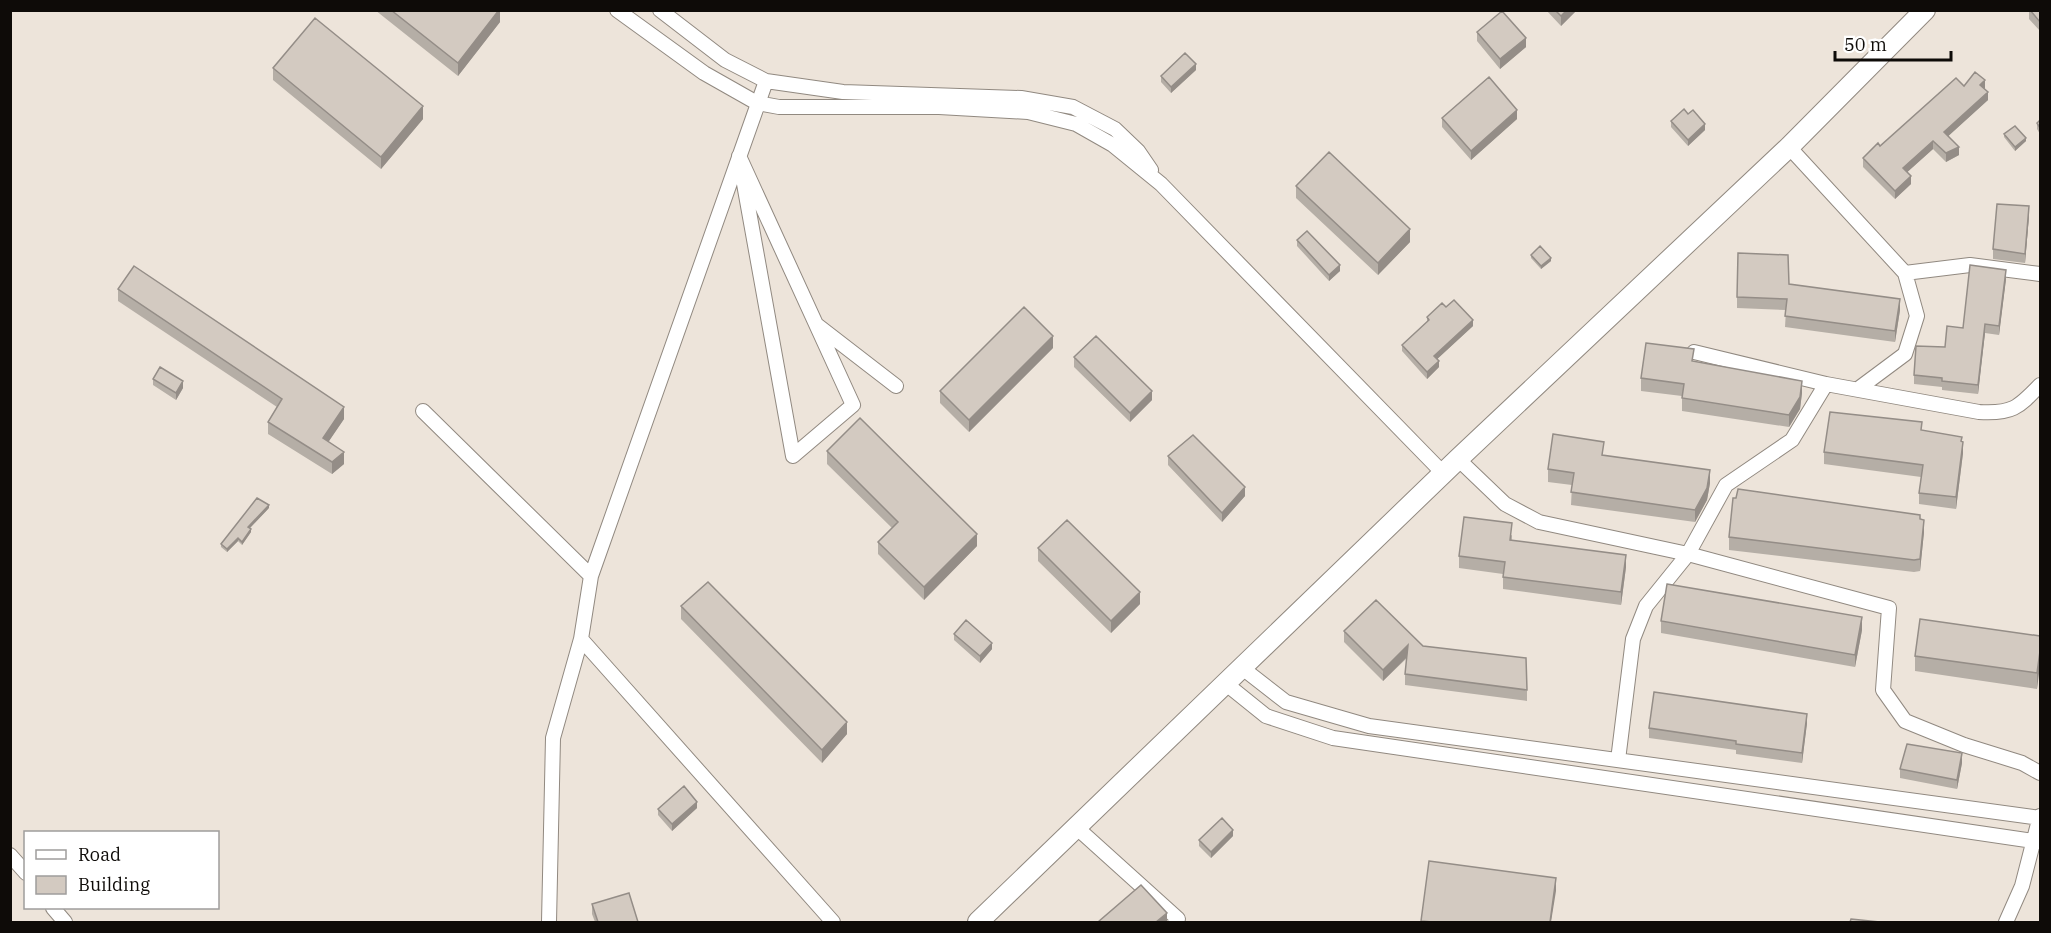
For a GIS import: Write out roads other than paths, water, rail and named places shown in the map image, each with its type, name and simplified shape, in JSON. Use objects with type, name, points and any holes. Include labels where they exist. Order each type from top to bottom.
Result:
[{"type":"main road","points":[[978,922],[1443,473],[1789,147],[1925,10]]},
{"type":"street","points":[[617,10],[704,73],[757,103],[779,107],[939,107],[1028,112],[1076,124],[1113,145],[1161,184],[1443,473]]},
{"type":"street","points":[[660,10],[725,60],[766,81],[843,92],[1021,98],[1073,107],[1115,129],[1138,151],[1161,184]]},
{"type":"street","points":[[549,922],[553,738],[581,639],[591,576],[766,81]]},
{"type":"street","points":[[1789,147],[1905,273],[1917,315],[1905,354],[1858,389]]},
{"type":"street","points":[[739,156],[853,405],[793,456],[739,156]]},
{"type":"street","points":[[1905,273],[1970,265],[2040,274]]},
{"type":"street","points":[[815,324],[897,386]]},
{"type":"street","points":[[1694,352],[1826,384],[1979,412],[2002,414],[2023,404],[2040,385]]},
{"type":"street","points":[[1618,760],[1633,639],[1646,606],[1688,554],[1726,485],[1792,440],[1826,384]]},
{"type":"street","points":[[423,411],[591,576]]},
{"type":"street","points":[[1458,459],[1505,504],[1539,522],[1688,554],[1889,608],[1883,690],[1905,721],[2022,763],[2040,773]]},
{"type":"street","points":[[581,639],[833,922]]},
{"type":"street","points":[[1242,667],[1286,702],[1369,726],[2040,817],[2037,841],[2022,886],[2006,922]]},
{"type":"street","points":[[1225,683],[1266,716],[1333,738],[2037,841]]},
{"type":"street","points":[[1076,827],[1179,921]]},
{"type":"street","points":[[10,855],[24,871]]},
{"type":"street","points":[[54,909],[65,922]]}]
